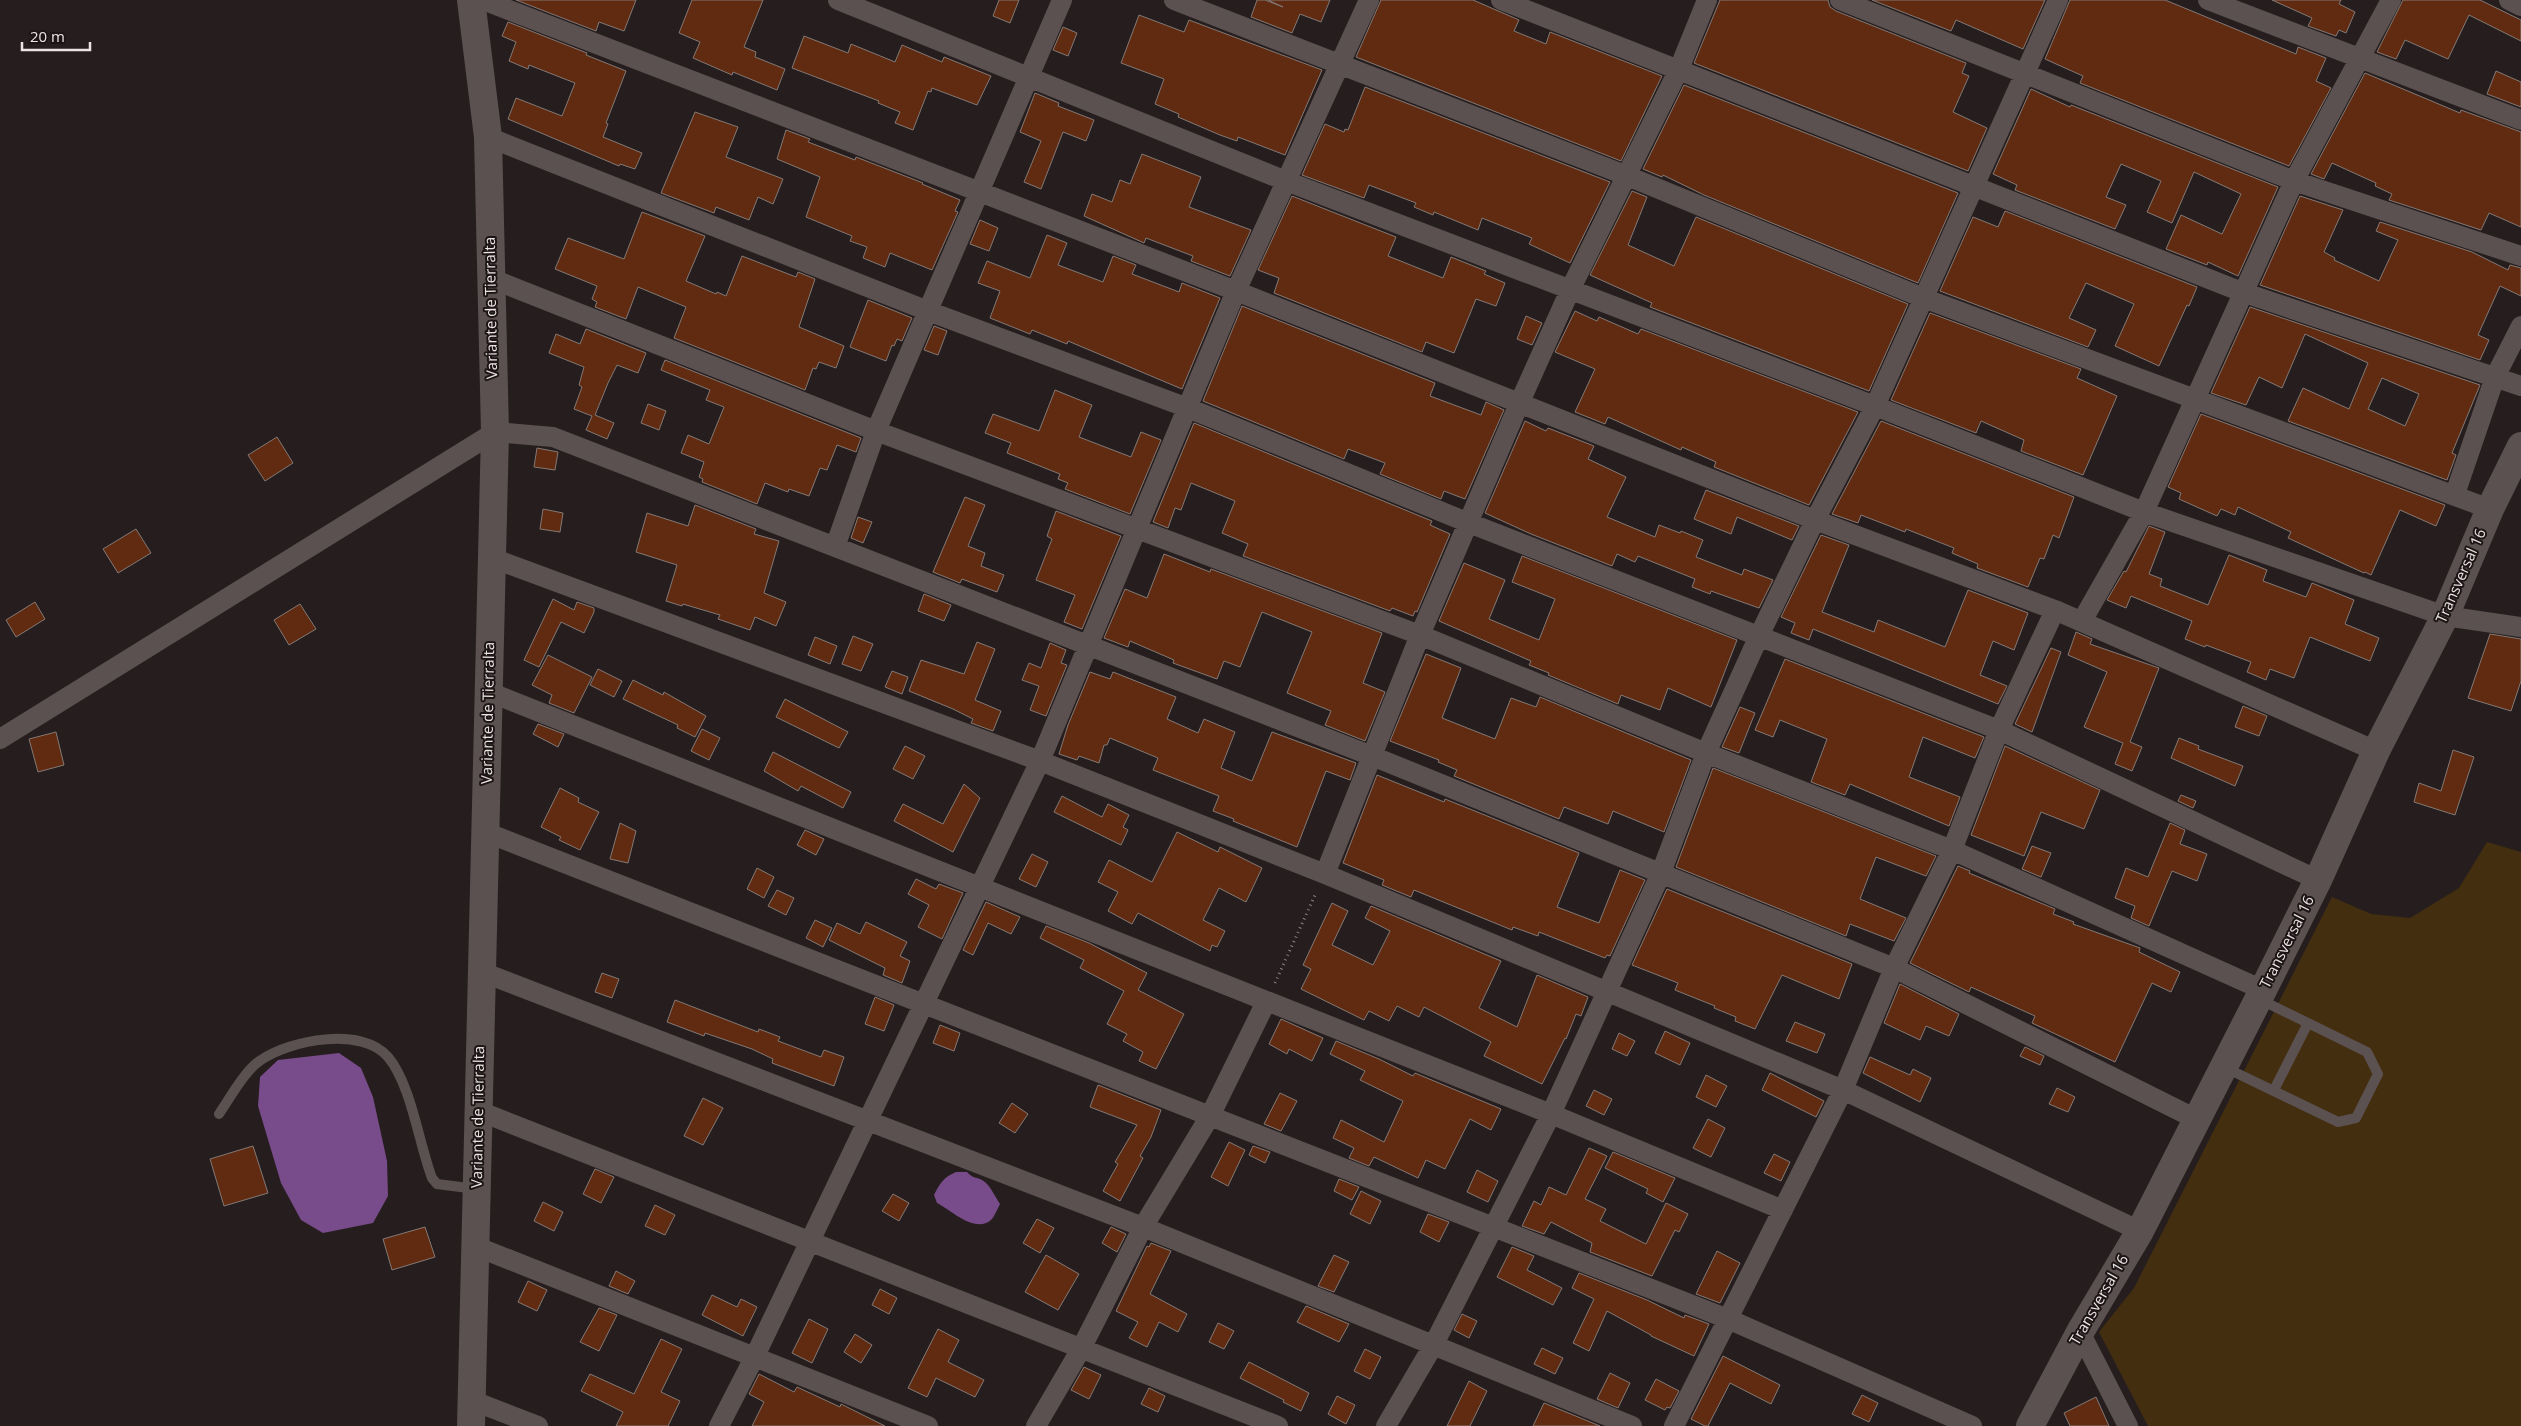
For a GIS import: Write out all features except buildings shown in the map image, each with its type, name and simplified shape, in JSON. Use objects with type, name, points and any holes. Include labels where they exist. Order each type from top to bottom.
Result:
[{"type":"main road","name":"Variante de Tierralta","points":[[471,0],[488,137],[495,432],[471,1413]]},
{"type":"main road","name":"Transversal 16","points":[[2030,1426],[2080,1332],[2140,1231],[2318,880],[2376,751],[2445,616],[2490,509],[2521,446]]},
{"type":"street","points":[[483,0],[1236,291],[1815,520],[2055,610],[2376,751]]},
{"type":"street","points":[[838,0],[1286,181],[1571,288],[2144,512],[2445,616],[2521,627]]},
{"type":"street","points":[[835,546],[876,431],[1062,0]]},
{"type":"street","points":[[1174,0],[1625,175],[1926,298],[2194,400],[2455,494],[2490,509]]},
{"type":"street","points":[[719,1426],[754,1358],[1040,761],[1138,530],[1236,291],[1341,65],[1369,0]]},
{"type":"street","points":[[1501,0],[2242,292],[2521,386]]},
{"type":"street","points":[[1325,874],[1420,635],[1519,404],[1571,288],[1625,175],[1679,69],[1708,0]]},
{"type":"street","points":[[1840,0],[2294,181],[2521,256]]},
{"type":"street","points":[[1386,1426],[1434,1344],[1492,1226],[1551,1114],[1662,873],[1706,754],[1759,636],[1815,520],[1875,406],[1926,298],[2058,0]]},
{"type":"street","points":[[2208,0],[2521,120]]},
{"type":"street","points":[[2082,621],[2144,512],[2242,292],[2294,181],[2391,0]]},
{"type":"street","points":[[2509,0],[2521,6]]},
{"type":"street","points":[[488,137],[928,311],[1188,408],[1469,523],[1998,730],[2318,880]]},
{"type":"street","points":[[490,278],[876,431],[1420,635],[1706,754],[1952,850],[2260,994]]},
{"type":"street","points":[[2455,494],[2495,377],[2521,326]]},
{"type":"street","points":[[0,739],[495,432],[553,438],[1372,756],[1894,968],[2196,1120]]},
{"type":"street","points":[[492,558],[1040,761],[1325,874],[1843,1090],[2140,1231]]},
{"type":"street","points":[[1674,1426],[1843,1090],[1894,968],[1952,850],[1998,730],[2055,610]]},
{"type":"street","points":[[488,692],[1551,1114],[1783,1210]]},
{"type":"street","points":[[485,832],[1728,1319],[1972,1426]]},
{"type":"street","points":[[482,972],[1144,1228],[1434,1344],[1632,1426]]},
{"type":"street","points":[[1036,1426],[1081,1348],[1144,1228],[1210,1116],[1266,1002]]},
{"type":"street","points":[[479,1111],[1278,1426]]},
{"type":"street","points":[[475,1246],[928,1426]]},
{"type":"street","points":[[2080,1332],[2128,1426]]},
{"type":"street","points":[[471,1413],[538,1426]]},
{"type":"lane","points":[[2224,1066],[2338,1122],[2356,1118],[2378,1074],[2368,1052],[2308,1023],[2260,994]]},
{"type":"lane","points":[[2274,1090],[2308,1023]]},
{"type":"lane","points":[[219,1114],[254,1066],[278,1051],[327,1039],[348,1038],[365,1041],[377,1046],[389,1058],[401,1081],[432,1178],[438,1184],[477,1189]]},
{"type":"path","points":[[1266,1002],[1325,874]]},
{"type":"shaded area","points":[[2487,842],[2521,852],[2521,1426],[2148,1426],[2099,1332],[2134,1288],[2332,897],[2371,914],[2410,918],[2459,888]]},
{"type":"shaded area","points":[[339,1053],[361,1068],[373,1097],[387,1161],[388,1196],[373,1223],[323,1233],[301,1220],[281,1183],[258,1106],[260,1077],[278,1060]]},
{"type":"shaded area","points":[[956,1172],[967,1172],[985,1182],[990,1188],[1000,1204],[992,1219],[986,1223],[971,1223],[937,1203],[934,1195],[938,1187],[945,1178]]}]
